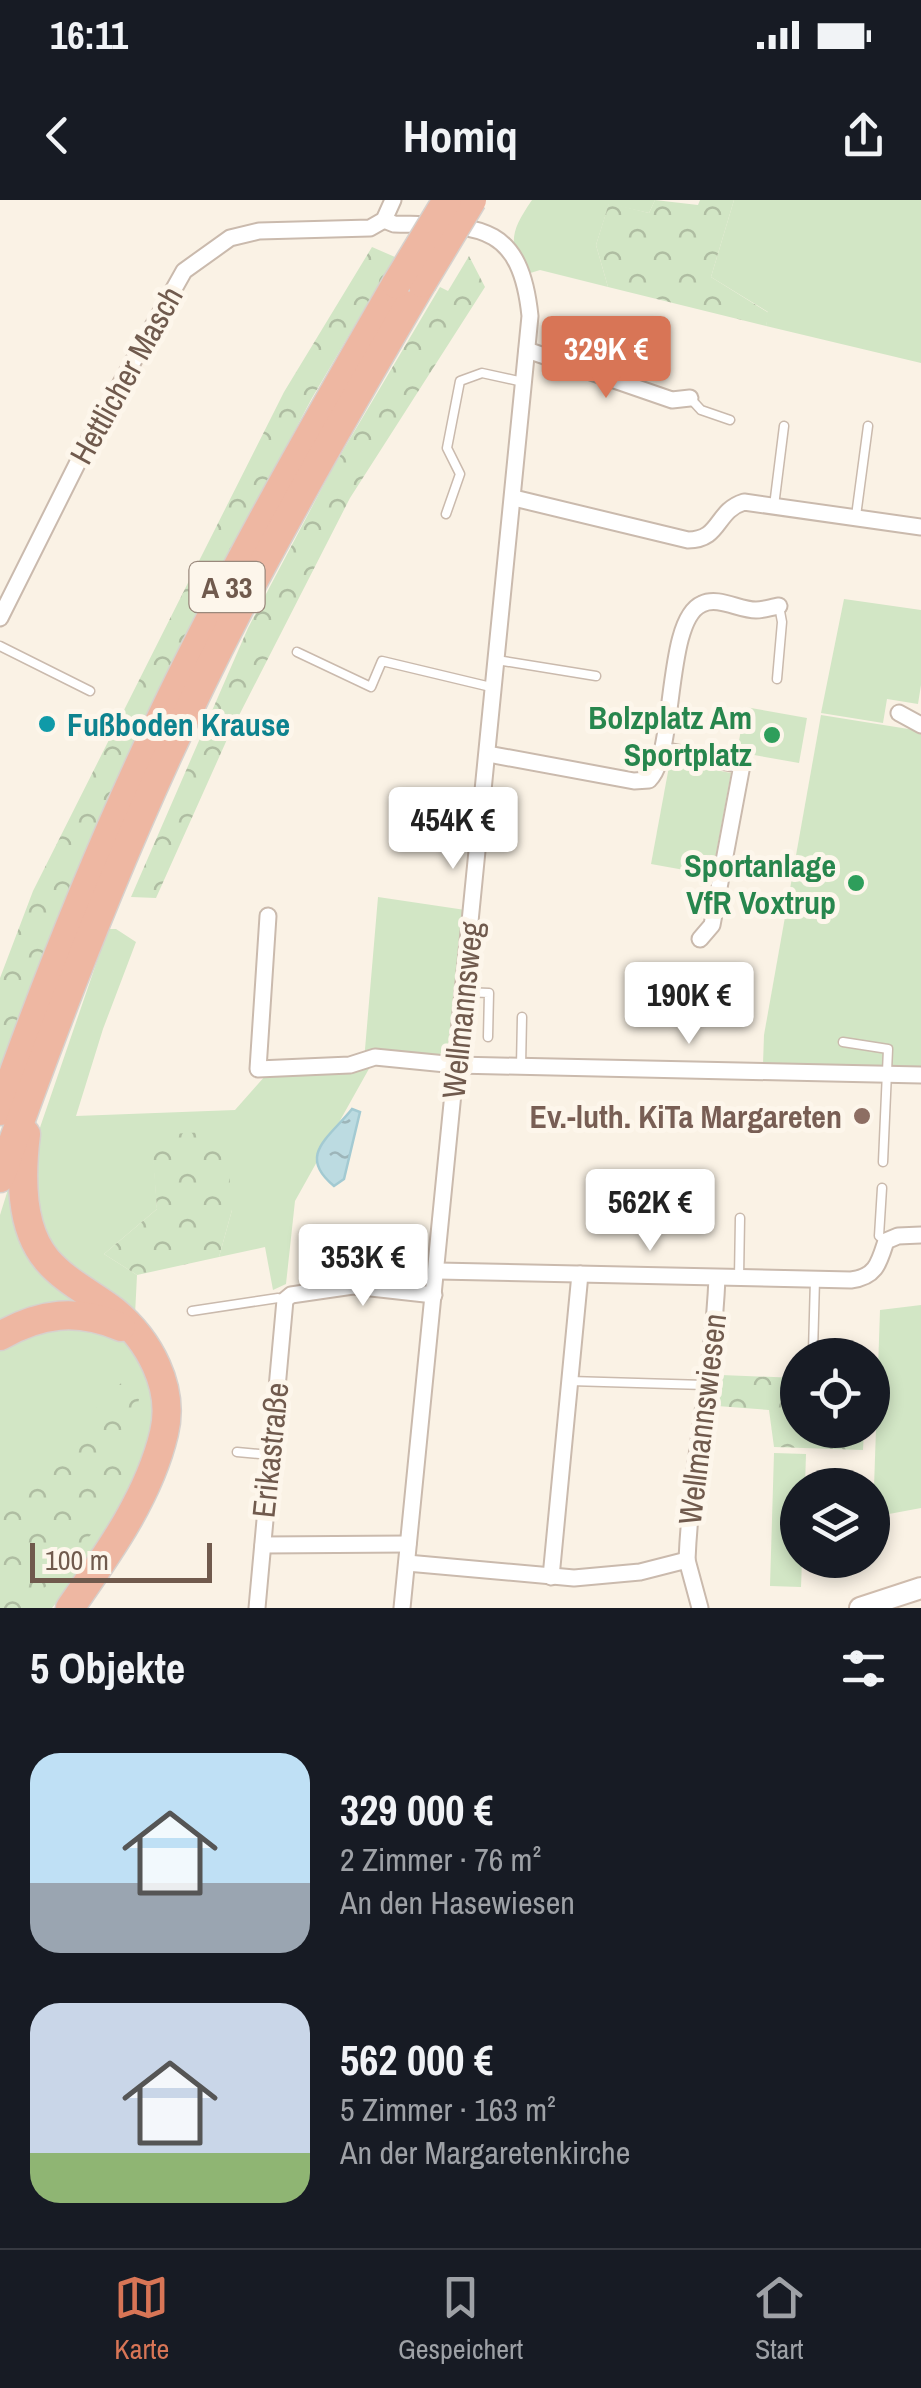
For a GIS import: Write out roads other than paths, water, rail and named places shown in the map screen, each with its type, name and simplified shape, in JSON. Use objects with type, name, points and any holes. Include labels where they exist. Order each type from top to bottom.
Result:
[{"type":"highway","name":"A 33","points":[[0,1111],[88,911],[236,614],[342,420],[447,200]]},
{"type":"highway","name":"A 33","points":[[409,283],[472,200]]},
{"type":"highway","name":"A 33","points":[[0,1178],[88,911]]},
{"type":"highway","points":[[42,1059],[22,1166],[25,1205],[34,1236],[46,1258],[73,1284],[114,1312],[136,1333],[152,1356],[166,1395],[165,1432],[145,1484],[112,1548],[70,1608]]},
{"type":"highway","points":[[0,1336],[48,1315],[78,1313],[136,1333]]},
{"type":"street","points":[[384,220],[393,200]]},
{"type":"street","name":"Wellmannsweg","points":[[384,220],[473,229],[512,249],[526,284],[530,316],[402,1608]]},
{"type":"street","name":"Hettlicher Masch","points":[[0,618],[89,440],[184,271],[230,238],[259,231],[356,230],[384,220]]},
{"type":"street","points":[[527,350],[672,400],[690,398]]},
{"type":"street","points":[[514,498],[688,540],[709,536],[729,506],[744,502],[921,527]]},
{"type":"street","points":[[488,754],[634,781],[649,780],[655,774],[662,750],[672,678],[689,616],[698,604],[711,601],[757,610],[779,606]]},
{"type":"street","points":[[899,713],[921,725]]},
{"type":"street","points":[[662,750],[742,765],[712,925],[700,939]]},
{"type":"street","points":[[268,916],[258,1069],[350,1065],[375,1058],[456,1066],[921,1075]]},
{"type":"street","points":[[438,1272],[851,1280],[872,1274],[886,1241],[921,1234]]},
{"type":"street","points":[[551,1577],[580,1274]]},
{"type":"street","name":"Wellmannswiesen","points":[[700,1608],[687,1560],[696,1458],[709,1385],[716,1278]]},
{"type":"street","points":[[288,1298],[353,1286],[434,1294]]},
{"type":"street","name":"Erikastraße","points":[[257,1608],[288,1298]]},
{"type":"street","points":[[263,1545],[408,1544]]},
{"type":"street","name":"Wellmannswiesen","points":[[407,1564],[551,1577],[612,1576],[687,1560]]},
{"type":"street","points":[[860,1608],[921,1588]]},
{"type":"lane","points":[[446,514],[460,474],[447,448],[460,382],[482,374],[524,382]]},
{"type":"lane","points":[[690,398],[701,410],[730,420]]},
{"type":"lane","points":[[774,506],[784,426]]},
{"type":"lane","points":[[856,516],[868,426]]},
{"type":"lane","points":[[777,679],[782,622],[779,606]]},
{"type":"lane","points":[[0,646],[90,692]]},
{"type":"lane","points":[[297,652],[370,687],[382,661],[494,688]]},
{"type":"lane","points":[[498,660],[596,676]]},
{"type":"lane","points":[[464,992],[489,993],[488,1038]]},
{"type":"lane","points":[[521,1066],[522,1017]]},
{"type":"lane","points":[[843,1042],[888,1049],[883,1162]]},
{"type":"lane","points":[[882,1188],[879,1236],[886,1241]]},
{"type":"lane","points":[[739,1278],[740,1218]]},
{"type":"lane","points":[[813,1338],[814,1280]]},
{"type":"lane","points":[[192,1311],[288,1298]]},
{"type":"lane","points":[[570,1381],[709,1385]]},
{"type":"lane","points":[[237,1452],[270,1455]]},
{"type":"water","points":[[352,1109],[360,1112],[344,1179],[334,1186],[323,1175],[317,1155]]},
{"type":"place","name":"Fußboden Krause","points":[[47,724]]},
{"type":"place","name":"Bolzplatz Am Sportplatz","points":[[772,735]]},
{"type":"place","name":"Sportanlage VfR Voxtrup","points":[[856,883]]},
{"type":"place","name":"Ev.-luth. KiTa Margareten","points":[[862,1116]]}]
